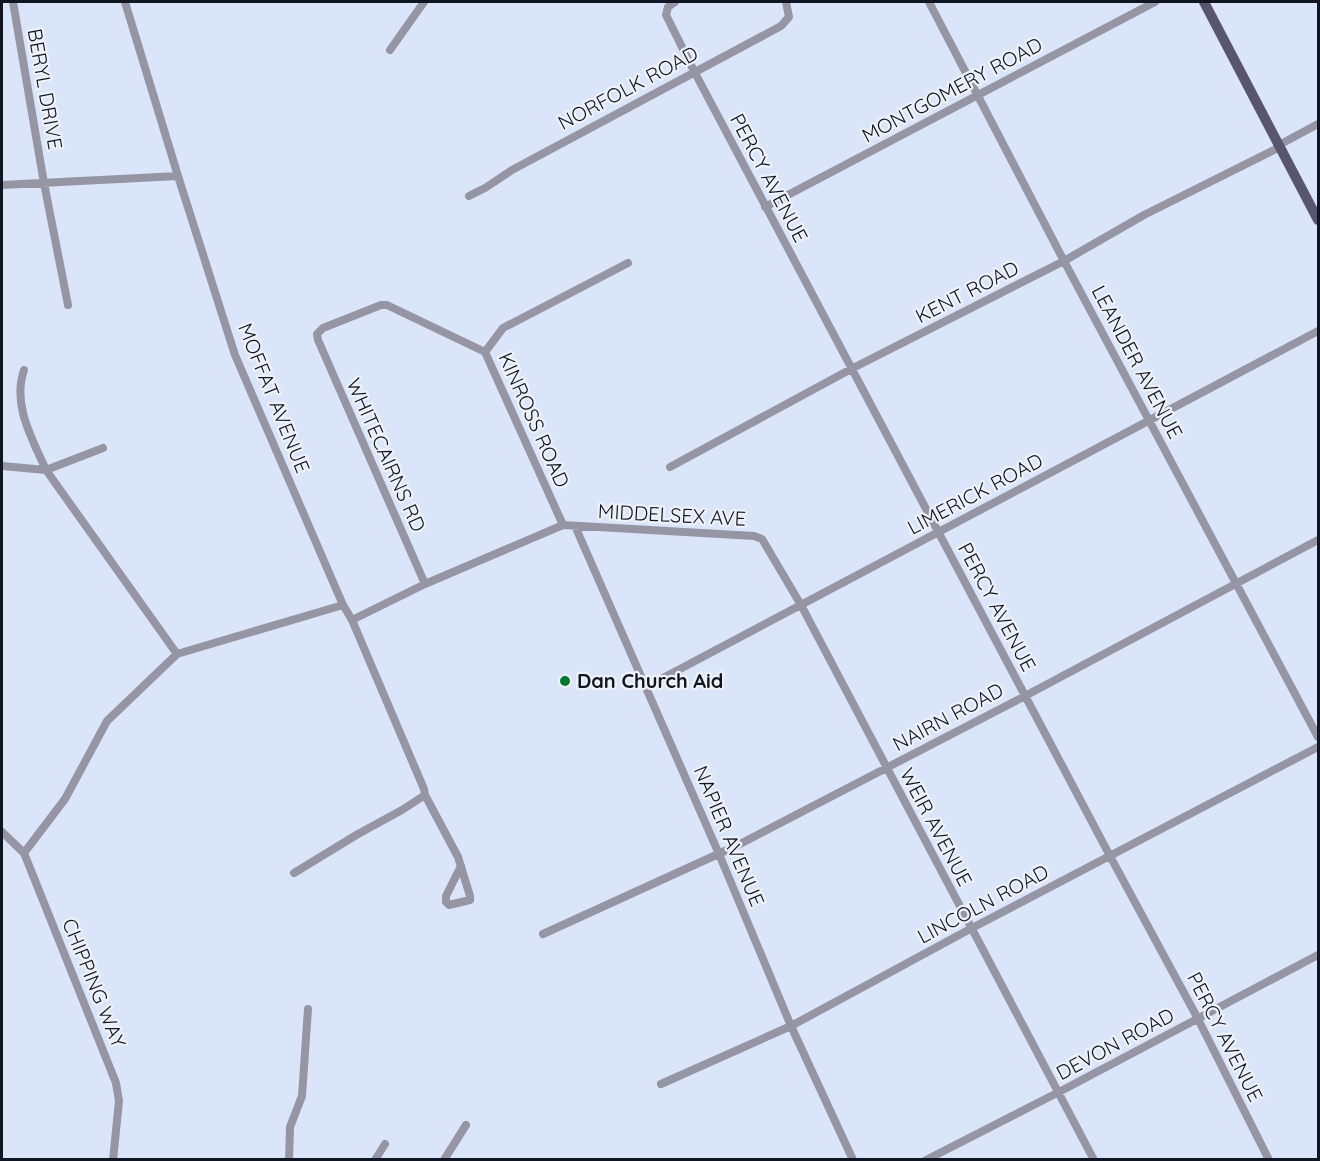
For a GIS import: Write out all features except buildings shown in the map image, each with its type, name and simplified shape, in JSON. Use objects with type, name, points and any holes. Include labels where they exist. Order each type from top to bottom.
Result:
[{"type":"main road","points":[[1204,2],[1318,220]]},
{"type":"street","name":"BERYL DRIVE","points":[[13,2],[44,183],[68,305]]},
{"type":"street","name":"MOFFAT AVENUE","points":[[125,2],[235,355],[343,605],[352,620],[424,789],[424,795],[461,866]]},
{"type":"street","points":[[390,50],[424,2]]},
{"type":"street","name":"PERCY AVENUE","points":[[675,2],[668,7],[666,15],[694,71],[1198,1019],[1269,1160]]},
{"type":"street","name":"NORFOLK ROAD","points":[[469,195],[694,71],[781,26],[789,15],[786,2]]},
{"type":"street","name":"LEANDER AVENUE","points":[[928,2],[1318,737]]},
{"type":"street","name":"MONTGOMERY ROAD","points":[[765,207],[1155,2]]},
{"type":"street","name":"KENT ROAD","points":[[670,467],[853,368],[1064,261],[1151,211],[1280,146],[1318,124]]},
{"type":"street","points":[[2,184],[178,176]]},
{"type":"street","name":"KINROSS ROAD","points":[[563,525],[485,352],[503,328],[628,263]]},
{"type":"street","name":"WHITECAIRNS RD","points":[[425,584],[317,334],[320,329],[381,305],[485,352]]},
{"type":"street","name":"LIMERICK ROAD","points":[[646,687],[1318,331]]},
{"type":"street","points":[[24,370],[18,396],[21,410],[46,470],[177,654]]},
{"type":"street","points":[[2,466],[46,470],[103,448]]},
{"type":"street","points":[[352,620],[425,584],[563,525],[575,526]]},
{"type":"street","name":"MIDDELSEX AVE","points":[[575,526],[758,537],[766,543],[801,605]]},
{"type":"street","name":"NAPIER AVENUE","points":[[575,526],[719,854],[791,1026],[854,1160]]},
{"type":"street","name":"NAIRN ROAD","points":[[543,934],[719,854],[1025,696],[1318,540]]},
{"type":"street","points":[[24,853],[64,799],[107,721],[177,654],[343,605]]},
{"type":"street","name":"WEIR AVENUE","points":[[801,605],[1094,1160]]},
{"type":"street","name":"LINCOLN ROAD","points":[[661,1084],[791,1026],[972,928],[1318,747]]},
{"type":"street","points":[[294,873],[424,795]]},
{"type":"street","name":"CHIPPING WAY","points":[[2,832],[24,853],[118,1090],[113,1160]]},
{"type":"street","name":"DEVON ROAD","points":[[926,1160],[1318,955]]},
{"type":"street","points":[[289,1160],[290,1127],[302,1096],[308,1010]]},
{"type":"street","points":[[444,1160],[466,1125]]},
{"type":"street","points":[[375,1160],[385,1144]]},
{"type":"place","name":"Dan Church Aid","points":[[565,681]]}]
